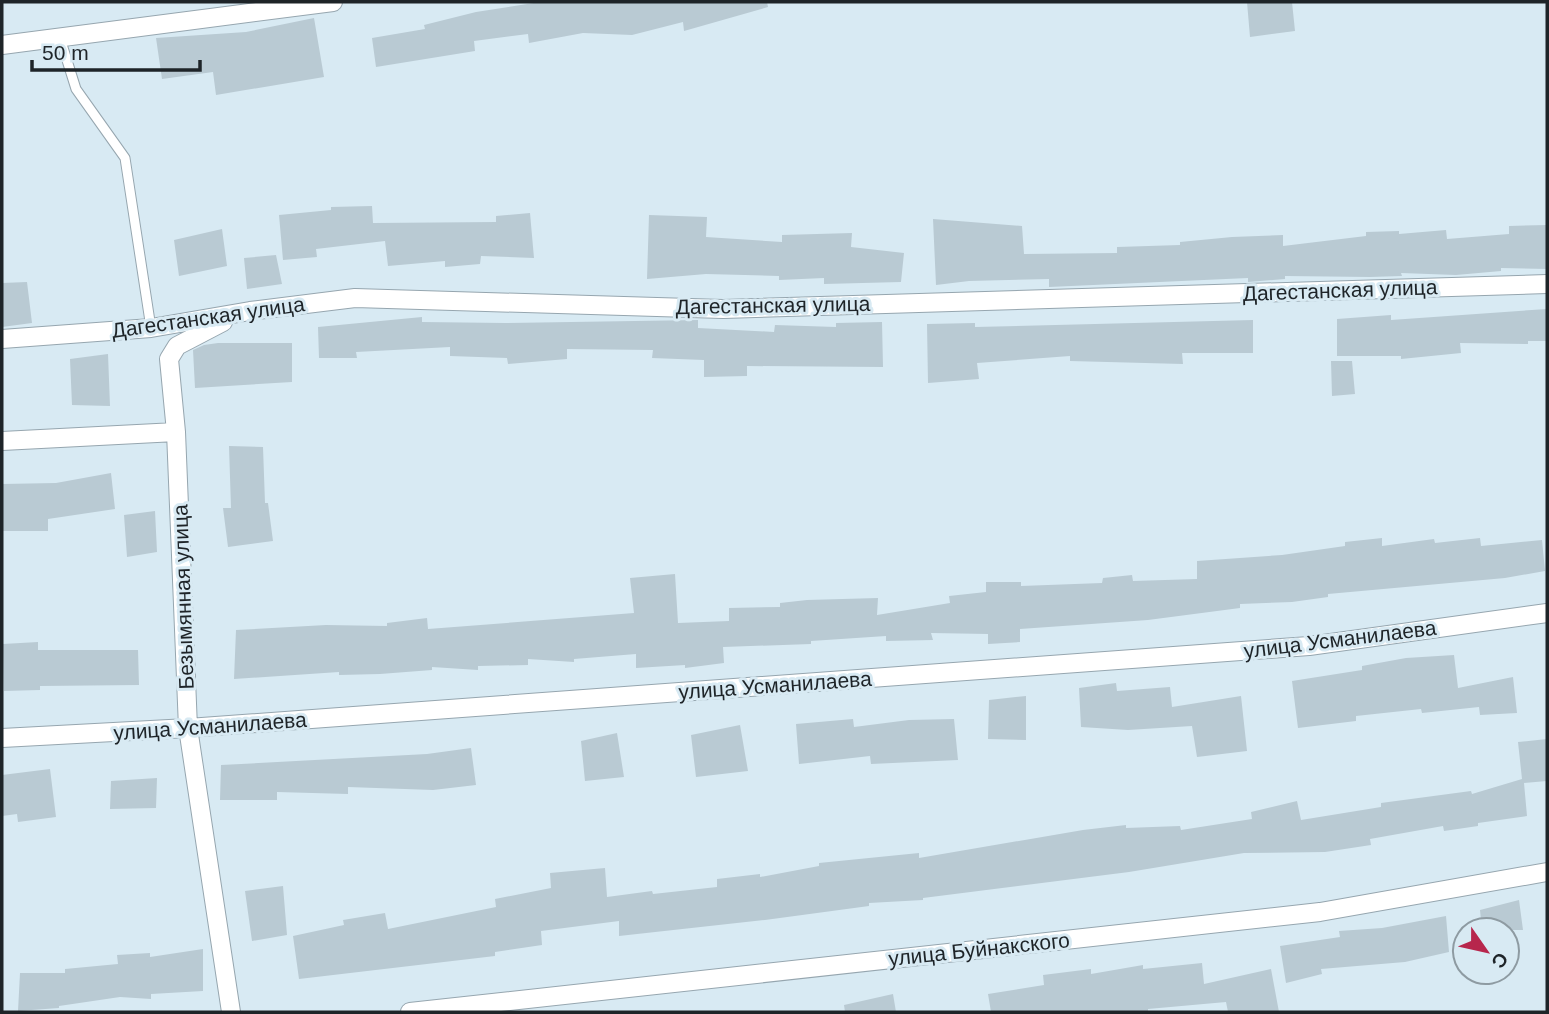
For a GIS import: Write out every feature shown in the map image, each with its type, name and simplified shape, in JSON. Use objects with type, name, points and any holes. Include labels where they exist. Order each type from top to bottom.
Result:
[{"type":"street","points":[[2,45],[333,2]]},
{"type":"street","name":"Дагестанская улица","points":[[2,339],[151,328],[250,311],[355,298],[723,309],[1547,284]]},
{"type":"street","name":"Безымянная улица","points":[[231,1012],[188,728],[176,432],[169,359],[177,346],[198,333],[250,311]]},
{"type":"street","points":[[2,441],[176,432]]},
{"type":"street","name":"улица Усманилаева","points":[[2,738],[188,728],[1309,646],[1547,613]]},
{"type":"street","name":"улица Буйнакского","points":[[410,1012],[1320,912],[1547,872]]},
{"type":"lane","points":[[60,38],[76,89],[125,158],[151,328]]},
{"type":"building","points":[[540,2],[767,2],[768,7],[684,31],[683,22],[632,35],[583,33],[529,43],[528,34],[474,41],[475,51],[376,67],[372,38],[425,29],[424,25],[476,12]]},
{"type":"building","points":[[1247,2],[1292,2],[1295,31],[1250,37]]},
{"type":"building","points":[[314,18],[324,77],[216,95],[213,72],[162,79],[156,38],[246,32]]},
{"type":"building","points":[[372,206],[373,223],[496,222],[496,216],[530,213],[534,258],[481,256],[480,264],[445,267],[445,261],[388,266],[385,241],[316,249],[317,257],[283,260],[279,215],[331,210],[331,207]]},
{"type":"building","points":[[649,215],[707,217],[706,237],[782,242],[782,235],[852,233],[851,247],[904,253],[901,282],[824,284],[824,278],[779,280],[779,276],[706,274],[647,279]]},
{"type":"building","points":[[933,219],[1022,226],[1024,254],[1117,253],[1117,247],[1180,245],[1180,242],[1283,235],[1283,246],[1366,236],[1366,232],[1399,231],[1399,234],[1446,230],[1447,239],[1509,234],[1509,226],[1547,225],[1547,269],[1501,268],[1501,271],[1456,275],[1401,273],[1402,276],[1370,277],[1285,276],[1285,279],[1248,282],[1248,278],[1049,287],[1049,279],[969,281],[936,285]]},
{"type":"building","points":[[222,229],[227,266],[179,276],[174,240]]},
{"type":"building","points":[[276,255],[282,284],[247,289],[244,258]]},
{"type":"building","points":[[27,282],[32,323],[2,327],[2,283]]},
{"type":"building","points":[[1547,309],[1547,341],[1528,341],[1528,344],[1460,343],[1461,353],[1401,359],[1401,356],[1337,356],[1337,319],[1391,315],[1391,320]]},
{"type":"building","points":[[422,317],[422,322],[505,323],[698,320],[698,328],[774,332],[775,325],[836,327],[836,323],[882,322],[883,367],[747,366],[747,376],[704,377],[704,360],[652,358],[653,350],[567,349],[567,359],[508,364],[507,358],[450,356],[450,347],[356,352],[357,358],[319,358],[318,327]]},
{"type":"building","points":[[1253,320],[1253,353],[1182,353],[1183,364],[1070,361],[1070,356],[977,363],[979,379],[928,383],[927,324],[975,323],[975,327]]},
{"type":"building","points":[[218,343],[292,343],[292,382],[195,388],[193,350]]},
{"type":"building","points":[[108,354],[110,406],[72,405],[70,359]]},
{"type":"building","points":[[1331,361],[1352,361],[1355,394],[1332,396]]},
{"type":"building","points":[[229,446],[263,447],[265,503],[268,503],[273,541],[228,547],[223,508],[231,508]]},
{"type":"building","points":[[111,473],[115,509],[48,519],[48,531],[2,531],[2,484],[56,483]]},
{"type":"building","points":[[155,511],[157,552],[127,557],[124,515]]},
{"type":"building","points":[[1382,538],[1382,546],[1434,539],[1435,543],[1480,538],[1481,546],[1542,540],[1545,571],[1505,578],[1328,594],[1328,597],[1292,602],[1240,604],[1240,608],[1148,620],[1020,629],[1020,642],[988,644],[988,634],[931,633],[933,640],[886,641],[886,636],[811,641],[811,644],[723,647],[724,663],[685,668],[685,665],[636,668],[636,654],[574,659],[574,662],[528,659],[528,665],[478,666],[478,670],[432,667],[432,670],[380,674],[339,675],[339,672],[234,679],[236,630],[326,625],[387,626],[387,623],[427,618],[428,629],[634,613],[630,578],[675,574],[678,623],[729,621],[729,608],[780,607],[780,603],[807,600],[878,598],[877,615],[950,603],[949,596],[986,592],[986,582],[1021,582],[1021,586],[1102,583],[1103,578],[1132,575],[1133,581],[1197,579],[1197,561],[1282,555],[1345,546],[1345,542]]},
{"type":"building","points":[[38,642],[38,650],[138,650],[139,685],[40,686],[40,690],[4,691],[3,644]]},
{"type":"building","points":[[1454,655],[1458,688],[1513,677],[1517,713],[1480,715],[1479,707],[1422,713],[1421,709],[1356,716],[1356,721],[1298,728],[1292,681],[1362,670],[1362,666],[1406,658]]},
{"type":"building","points":[[1116,683],[1117,691],[1170,687],[1172,707],[1241,696],[1247,751],[1197,757],[1192,726],[1128,730],[1081,727],[1079,688]]},
{"type":"building","points":[[1026,696],[1026,740],[988,739],[989,700]]},
{"type":"building","points":[[853,719],[854,727],[909,720],[954,719],[958,760],[871,764],[870,756],[799,764],[796,724]]},
{"type":"building","points":[[740,725],[748,771],[696,777],[691,735]]},
{"type":"building","points":[[617,733],[624,777],[585,781],[581,741]]},
{"type":"building","points":[[1547,739],[1547,781],[1524,783],[1527,816],[1478,823],[1478,826],[1444,831],[1443,826],[1370,839],[1371,845],[1325,852],[1244,853],[1129,872],[923,900],[869,903],[869,906],[765,920],[619,936],[619,921],[541,931],[542,945],[495,952],[495,956],[299,979],[293,936],[344,925],[343,920],[385,913],[388,929],[496,907],[495,899],[551,888],[550,873],[605,868],[607,897],[652,891],[653,894],[717,887],[717,879],[760,874],[760,877],[819,866],[819,863],[919,853],[919,858],[1083,830],[1126,825],[1126,828],[1180,826],[1181,830],[1252,819],[1251,812],[1297,801],[1301,820],[1381,807],[1381,803],[1471,791],[1472,794],[1522,779],[1518,742]]},
{"type":"building","points":[[471,748],[476,785],[433,790],[348,787],[348,794],[277,792],[277,800],[220,800],[221,765],[427,754]]},
{"type":"building","points":[[50,769],[56,817],[18,822],[17,814],[2,816],[2,775]]},
{"type":"building","points":[[157,778],[156,808],[110,809],[111,781]]},
{"type":"building","points":[[283,886],[287,935],[252,941],[245,891]]},
{"type":"building","points":[[1519,900],[1523,930],[1521,916],[1481,916],[1480,910]]},
{"type":"building","points":[[1446,916],[1449,952],[1405,962],[1321,969],[1322,974],[1286,983],[1280,946],[1340,937],[1339,931],[1382,928]]},
{"type":"building","points":[[203,949],[203,991],[151,994],[151,999],[120,997],[59,1008],[18,1011],[20,973],[65,973],[65,969],[118,964],[117,955],[150,953],[150,957]]},
{"type":"building","points":[[1202,963],[1204,984],[1271,969],[1279,1012],[1228,1012],[1226,1002],[1148,1009],[1148,1012],[991,1012],[988,994],[1044,985],[1043,975],[1091,969],[1091,974],[1143,965],[1143,969]]},
{"type":"building","points":[[893,994],[896,1012],[845,1012],[844,1005]]}]
